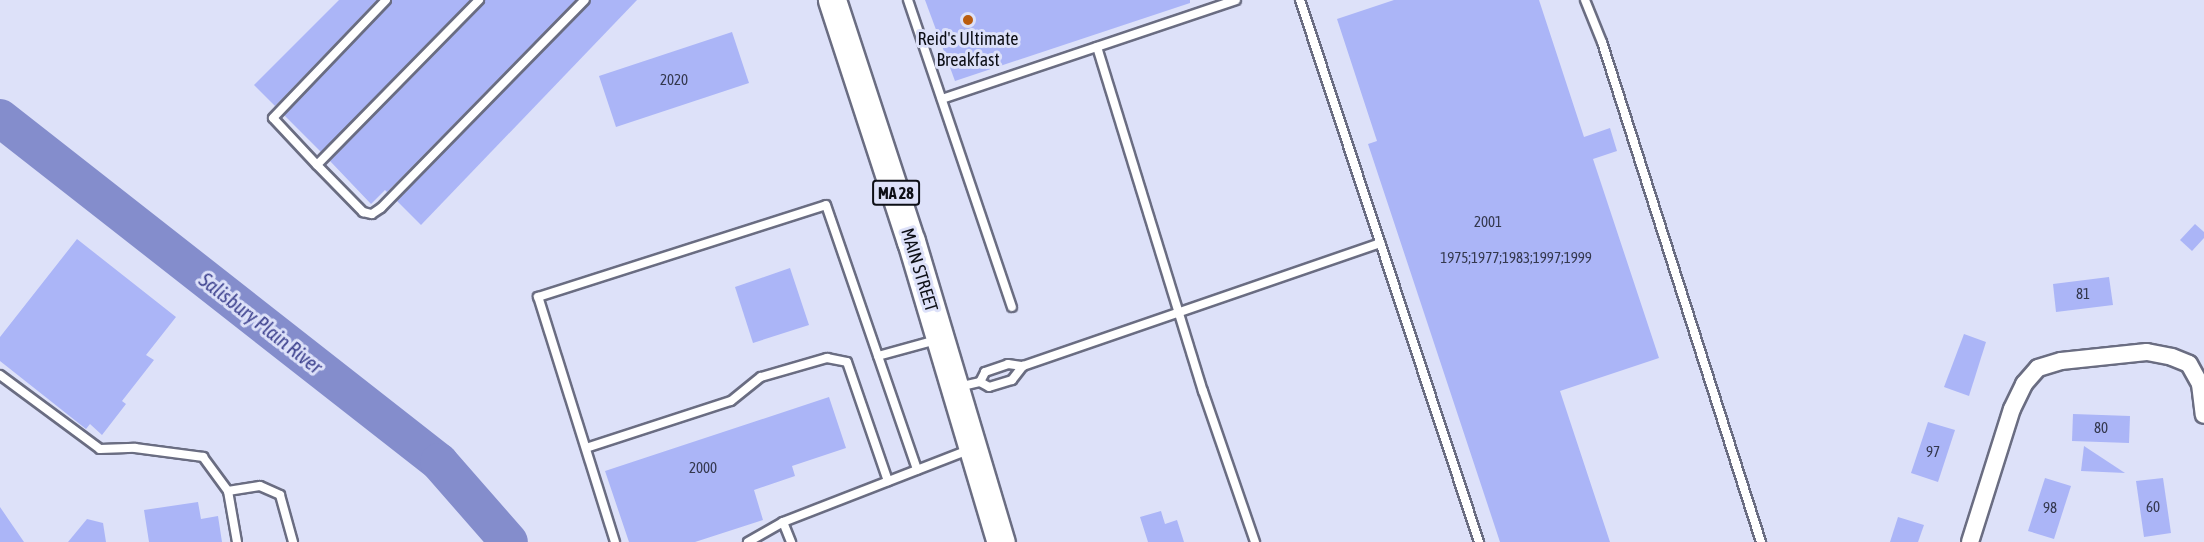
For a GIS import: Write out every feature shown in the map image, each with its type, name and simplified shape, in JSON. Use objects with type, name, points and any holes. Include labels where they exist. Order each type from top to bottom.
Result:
[{"type":"main road","name":"MAIN STREET","points":[[832,0],[940,339],[967,385],[972,448],[1001,542]]},
{"type":"street","points":[[1970,542],[2012,409],[2024,384],[2038,368],[2061,361],[2147,352],[2172,357],[2189,364],[2200,384],[2204,415]]},
{"type":"lane","points":[[386,0],[273,118],[363,212],[372,213],[585,0]]},
{"type":"lane","points":[[317,165],[479,0]]},
{"type":"lane","points":[[908,0],[1012,307]]},
{"type":"lane","points":[[942,99],[1236,0]]},
{"type":"lane","points":[[1300,0],[1479,542]]},
{"type":"lane","points":[[1585,0],[1602,42],[1761,542]]},
{"type":"lane","points":[[1097,47],[1179,311],[1255,542]]},
{"type":"lane","points":[[615,542],[538,297],[826,205],[917,470]]},
{"type":"lane","points":[[967,385],[985,372],[1008,364],[1023,366],[1380,243]]},
{"type":"lane","points":[[878,356],[940,339]]},
{"type":"lane","points":[[586,448],[731,401],[761,377],[827,358],[847,362],[888,481]]},
{"type":"lane","points":[[967,385],[989,387],[1012,380],[1023,366]]},
{"type":"lane","points":[[0,375],[100,449],[135,448],[203,457],[228,491],[237,542]]},
{"type":"lane","points":[[748,542],[783,522],[972,448]]},
{"type":"lane","points":[[228,491],[261,486],[280,495],[293,542]]},
{"type":"lane","points":[[783,522],[791,542]]},
{"type":"building","points":[[339,0],[377,0],[275,106],[254,85]]},
{"type":"building","points":[[392,0],[470,0],[321,152],[284,115]]},
{"type":"building","points":[[485,0],[576,0],[387,192],[385,190],[371,204],[330,161]]},
{"type":"building","points":[[591,0],[637,0],[421,225],[397,201]]},
{"type":"building","points":[[925,0],[1190,0],[1190,3],[955,81]]},
{"type":"building","points":[[1394,0],[1539,0],[1584,137],[1610,128],[1617,151],[1593,159],[1659,358],[1560,391],[1610,542],[1500,542],[1368,144],[1377,141],[1337,19]]},
{"type":"building","points":[[732,32],[749,83],[616,127],[599,76]]},
{"type":"building","points":[[2195,224],[2204,232],[2204,238],[2192,251],[2180,240]]},
{"type":"building","points":[[77,239],[176,317],[146,355],[154,360],[122,401],[126,404],[102,435],[90,424],[86,429],[0,361],[0,337]]},
{"type":"building","points":[[790,268],[809,325],[753,343],[735,287]]},
{"type":"building","points":[[2109,277],[2113,305],[2056,312],[2053,284]]},
{"type":"building","points":[[1964,334],[1986,342],[1969,396],[1944,387]]},
{"type":"building","points":[[829,397],[846,448],[792,466],[795,476],[754,490],[763,520],[695,542],[629,542],[605,471]]},
{"type":"building","points":[[2073,414],[2130,416],[2129,443],[2072,441]]},
{"type":"building","points":[[1928,422],[1955,430],[1938,482],[1911,473]]},
{"type":"building","points":[[2084,446],[2125,473],[2081,471]]},
{"type":"building","points":[[2045,478],[2071,486],[2054,539],[2028,531]]},
{"type":"building","points":[[2163,478],[2171,533],[2144,537],[2136,481]]},
{"type":"building","points":[[198,502],[201,519],[218,516],[222,542],[149,542],[144,510]]},
{"type":"building","points":[[0,507],[13,526],[24,542],[0,542]]},
{"type":"building","points":[[1161,511],[1165,524],[1177,520],[1184,542],[1148,542],[1140,517]]},
{"type":"building","points":[[1898,517],[1924,525],[1918,542],[1890,542]]},
{"type":"building","points":[[87,519],[103,523],[106,542],[68,542]]},
{"type":"waterway","name":"Salisbury Plain River","points":[[0,118],[439,462],[509,542]]},
{"type":"place","name":"Reid's Ultimate Breakfast","points":[[968,20]]}]
